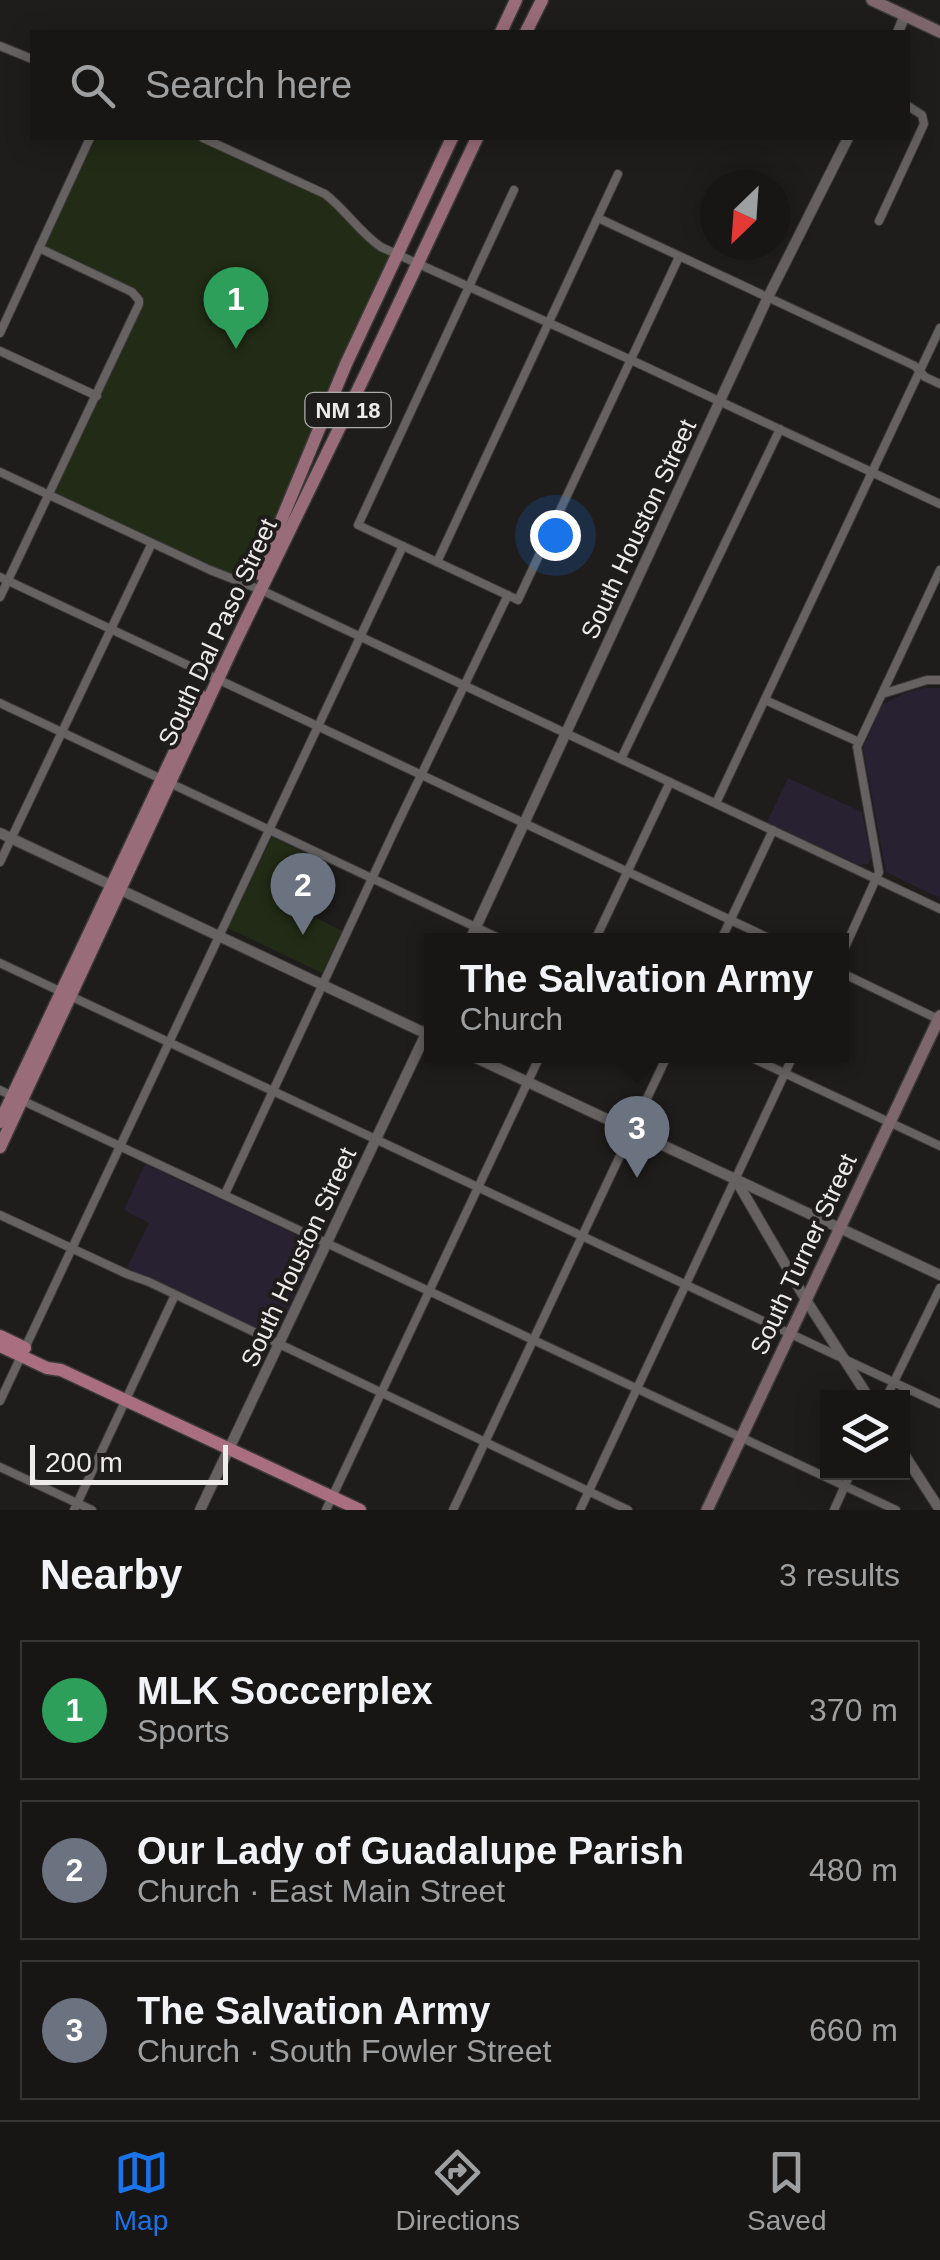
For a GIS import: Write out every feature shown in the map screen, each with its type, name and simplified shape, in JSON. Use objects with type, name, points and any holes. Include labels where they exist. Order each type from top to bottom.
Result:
[{"type":"highway","points":[[0,1336],[47,1368],[61,1370],[230,1449],[329,1504],[360,1510]]},
{"type":"highway","points":[[0,1346],[24,1352]]},
{"type":"main road","points":[[502,30],[516,0]]},
{"type":"main road","points":[[527,30],[542,0]]},
{"type":"main road","points":[[872,0],[940,32]]},
{"type":"main road","name":"South Dal Paso Street","points":[[257,588],[346,364],[451,140]]},
{"type":"main road","name":"South Dal Paso Street","points":[[0,1122],[67,995],[257,588],[476,140]]},
{"type":"main road","name":"South Turner Street","points":[[707,1510],[940,1019]]},
{"type":"main road","name":"South Dal Paso Street","points":[[0,1148],[11,1095]]},
{"type":"street","points":[[899,30],[906,16]]},
{"type":"street","points":[[0,45],[30,59]]},
{"type":"street","points":[[879,221],[924,124],[922,115],[910,107]]},
{"type":"street","points":[[0,333],[89,140]]},
{"type":"street","points":[[207,140],[325,194],[365,236],[398,254],[940,504]]},
{"type":"street","name":"South Houston Street","points":[[474,933],[768,297],[847,140]]},
{"type":"street","points":[[437,562],[618,174]]},
{"type":"street","points":[[514,190],[358,525],[518,600],[680,256]]},
{"type":"street","points":[[598,218],[915,366],[925,377],[940,384]]},
{"type":"street","points":[[0,597],[4,579],[50,496],[138,309],[132,292],[39,248]]},
{"type":"street","points":[[716,804],[940,328]]},
{"type":"street","points":[[0,351],[97,396]]},
{"type":"street","points":[[621,759],[780,430]]},
{"type":"street","points":[[0,472],[257,588],[940,909]]},
{"type":"street","points":[[0,862],[6,836],[152,543]]},
{"type":"street","points":[[0,1401],[403,546]]},
{"type":"street","points":[[849,939],[879,872],[857,751],[859,742],[940,570]]},
{"type":"street","points":[[4,579],[759,933]]},
{"type":"street","points":[[225,1194],[508,595]]},
{"type":"street","points":[[881,695],[927,680],[940,680]]},
{"type":"street","points":[[765,700],[859,742]]},
{"type":"street","points":[[0,704],[487,933]]},
{"type":"street","points":[[598,933],[670,782]]},
{"type":"street","points":[[724,933],[773,830]]},
{"type":"street","points":[[6,836],[424,1033]]},
{"type":"street","points":[[0,962],[940,1404]]},
{"type":"street","points":[[849,976],[940,1019]]},
{"type":"street","name":"South Houston Street","points":[[200,1510],[424,1045]]},
{"type":"street","points":[[487,1063],[940,1274]]},
{"type":"street","points":[[329,1504],[537,1063]]},
{"type":"street","points":[[453,1510],[664,1063]]},
{"type":"street","points":[[763,1063],[940,1146]]},
{"type":"street","points":[[580,1510],[789,1063]]},
{"type":"street","points":[[11,1095],[896,1510]]},
{"type":"street","points":[[735,1180],[863,1390]]},
{"type":"street","points":[[0,1215],[628,1510]]},
{"type":"street","points":[[890,1390],[940,1288]]},
{"type":"street","points":[[76,1506],[175,1294]]},
{"type":"street","points":[[910,1463],[940,1510]]},
{"type":"street","points":[[0,1467],[76,1506],[92,1510]]},
{"type":"street","points":[[834,1510],[848,1480]]},
{"type":"shaded area","points":[[924,688],[940,688],[940,898],[886,872],[863,748],[882,705]]},
{"type":"shaded area","points":[[788,778],[862,812],[871,858],[868,864],[859,865],[767,822]]},
{"type":"shaded area","points":[[145,1164],[319,1246],[276,1339],[127,1268],[149,1223],[124,1210]]},
{"type":"green space","points":[[93,140],[207,140],[325,194],[359,229],[398,254],[254,587],[50,496],[139,300],[42,249]]},
{"type":"green space","points":[[272,837],[322,861],[299,909],[342,931],[322,973],[228,928]]},
{"type":"place","name":"MLK Soccerplex","points":[[236,349]]},
{"type":"place","name":"Our Lady of Guadalupe Parish","points":[[303,935]]},
{"type":"place","name":"The Salvation Army","points":[[637,1178]]}]
